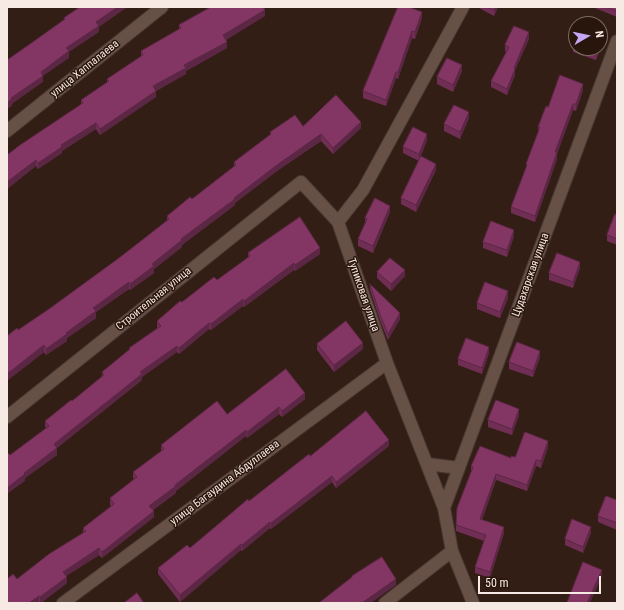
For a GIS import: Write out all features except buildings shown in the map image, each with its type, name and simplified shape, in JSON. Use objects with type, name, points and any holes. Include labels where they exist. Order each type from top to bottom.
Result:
[{"type":"street","name":"улица Хаппалаева","points":[[7,131],[162,7]]},
{"type":"street","points":[[338,222],[363,190],[463,7]]},
{"type":"street","name":"Цудахарская улица","points":[[444,508],[617,41]]},
{"type":"street","name":"Строительная улица","points":[[7,417],[301,182],[338,222]]},
{"type":"street","name":"Тупиковая улица","points":[[338,222],[387,362],[444,508],[452,551],[473,603]]},
{"type":"street","name":"улица Багаудина Абдуллаева","points":[[64,603],[387,362]]},
{"type":"street","points":[[427,464],[459,468]]},
{"type":"street","points":[[385,603],[452,551]]}]
